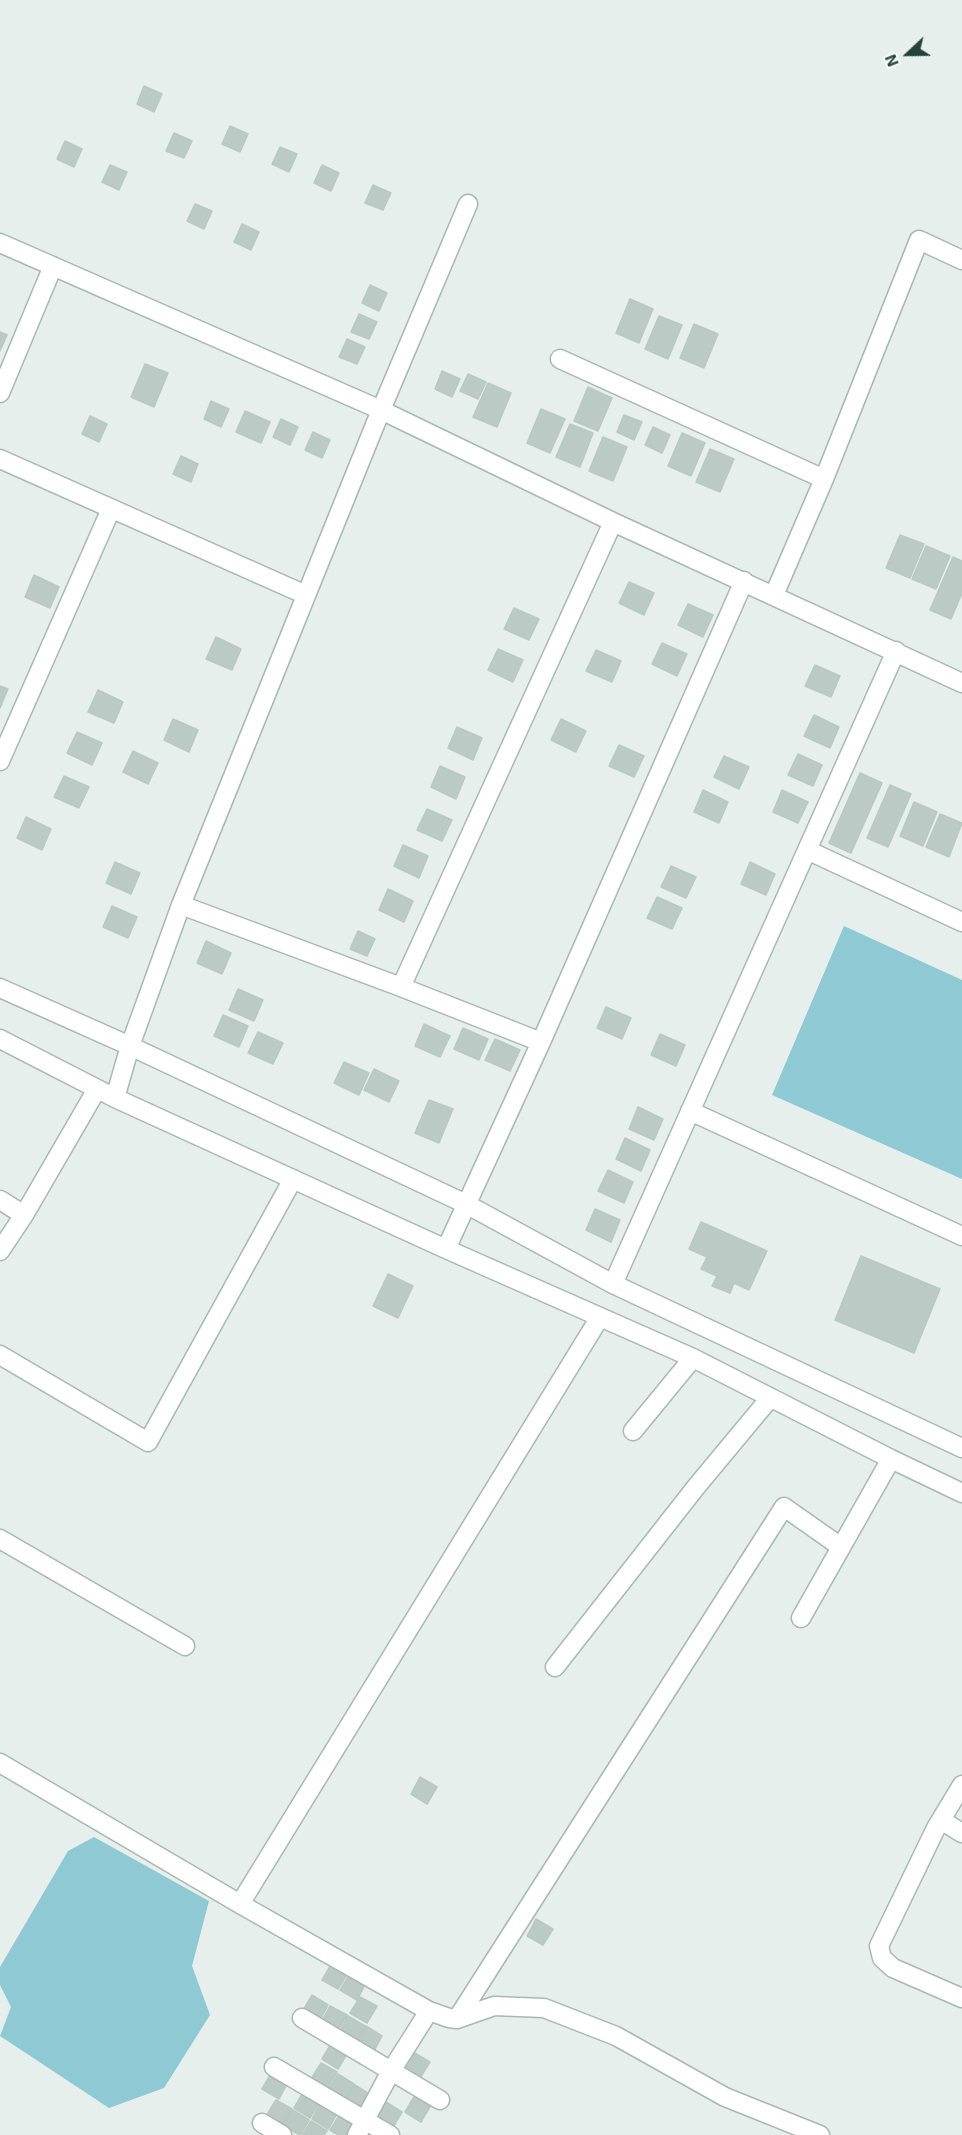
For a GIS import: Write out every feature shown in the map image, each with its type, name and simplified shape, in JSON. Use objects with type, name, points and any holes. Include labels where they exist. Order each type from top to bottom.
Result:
[{"type":"street","points":[[115,1098],[130,1046],[182,905],[381,410],[468,204]]},
{"type":"street","points":[[774,595],[824,479],[919,240],[962,260]]},
{"type":"street","points":[[0,243],[381,410],[613,522],[962,683]]},
{"type":"street","points":[[0,393],[53,266]]},
{"type":"street","points":[[560,359],[824,479]]},
{"type":"street","points":[[0,459],[306,595]]},
{"type":"street","points":[[0,761],[111,509]]},
{"type":"street","points":[[401,987],[613,522]]},
{"type":"street","points":[[446,1249],[542,1042],[744,581]]},
{"type":"street","points":[[614,1284],[896,651]]},
{"type":"street","points":[[807,850],[962,922]]},
{"type":"street","points":[[182,905],[542,1042]]},
{"type":"street","points":[[0,988],[130,1046],[466,1204],[614,1284],[962,1448]]},
{"type":"street","points":[[0,1039],[115,1098],[446,1249],[693,1358],[891,1460],[962,1493]]},
{"type":"street","points":[[0,1251],[24,1215],[97,1089]]},
{"type":"street","points":[[690,1111],[962,1236]]},
{"type":"street","points":[[0,1356],[148,1442],[293,1179]]},
{"type":"street","points":[[0,1200],[24,1215]]},
{"type":"street","points":[[240,1904],[600,1317]]},
{"type":"street","points":[[633,1431],[693,1358]]},
{"type":"street","points":[[555,1667],[696,1487],[770,1398]]},
{"type":"street","points":[[801,1618],[891,1460]]},
{"type":"street","points":[[457,2019],[784,1507],[841,1547]]},
{"type":"street","points":[[0,1539],[185,1646]]},
{"type":"street","points":[[0,1763],[240,1904],[429,2011],[457,2019],[494,2006],[544,2008],[616,2036],[725,2097],[820,2135]]},
{"type":"street","points":[[962,1785],[941,1820],[879,1946],[882,1958],[893,1968],[962,1998]]},
{"type":"street","points":[[941,1820],[962,1833]]},
{"type":"street","points":[[361,2128],[391,2071],[429,2011]]},
{"type":"street","points":[[302,2018],[440,2100]]},
{"type":"street","points":[[274,2067],[361,2128],[390,2135]]},
{"type":"street","points":[[262,2123],[282,2135]]},
{"type":"water","points":[[844,926],[962,980],[962,1179],[772,1095]]},
{"type":"water","points":[[94,1837],[209,1901],[192,1966],[210,2015],[164,2088],[109,2108],[0,2036],[11,2007],[0,1985],[0,1967],[68,1851]]},
{"type":"building","points":[[144,86],[162,94],[154,112],[137,104]]},
{"type":"building","points":[[230,126],[248,134],[240,152],[222,144]]},
{"type":"building","points":[[174,133],[192,141],[184,158],[166,151]]},
{"type":"building","points":[[65,141],[82,149],[74,167],[57,159]]},
{"type":"building","points":[[280,147],[297,154],[289,172],[272,164]]},
{"type":"building","points":[[110,165],[127,172],[119,190],[102,182]]},
{"type":"building","points":[[322,165],[339,173],[331,191],[314,183]]},
{"type":"building","points":[[373,185],[391,193],[383,210],[365,203]]},
{"type":"building","points":[[195,204],[212,211],[204,229],[187,221]]},
{"type":"building","points":[[242,224],[259,232],[251,250],[234,242]]},
{"type":"building","points":[[370,285],[387,293],[379,311],[362,303]]},
{"type":"building","points":[[630,299],[653,309],[639,343],[616,333]]},
{"type":"building","points":[[359,314],[377,322],[369,339],[351,332]]},
{"type":"building","points":[[659,316],[682,325],[668,359],[645,349]]},
{"type":"building","points":[[694,324],[718,334],[704,368],[680,358]]},
{"type":"building","points":[[0,332],[7,335],[0,351]]},
{"type":"building","points":[[347,339],[365,347],[357,364],[339,357]]},
{"type":"building","points":[[145,364],[168,373],[154,407],[131,397]]},
{"type":"building","points":[[442,371],[460,379],[452,397],[435,389]]},
{"type":"building","points":[[468,374],[486,382],[478,399],[460,391]]},
{"type":"building","points":[[488,383],[511,393],[497,427],[473,417]]},
{"type":"building","points":[[588,387],[612,398],[598,431],[574,421]]},
{"type":"building","points":[[211,401],[229,409],[221,427],[204,419]]},
{"type":"building","points":[[541,409],[565,419],[550,453],[527,443]]},
{"type":"building","points":[[245,411],[270,422],[261,443],[236,432]]},
{"type":"building","points":[[624,415],[642,422],[634,440],[617,432]]},
{"type":"building","points":[[90,416],[107,424],[99,442],[82,434]]},
{"type":"building","points":[[281,419],[298,427],[290,445],[273,437]]},
{"type":"building","points":[[570,424],[593,433],[580,467],[556,457]]},
{"type":"building","points":[[653,427],[670,435],[662,453],[645,445]]},
{"type":"building","points":[[313,432],[330,440],[322,458],[305,450]]},
{"type":"building","points":[[682,433],[705,443],[691,476],[668,466]]},
{"type":"building","points":[[603,437],[627,447],[613,481],[589,471]]},
{"type":"building","points":[[710,449],[734,459],[720,492],[696,482]]},
{"type":"building","points":[[181,456],[198,464],[191,482],[173,474]]},
{"type":"building","points":[[900,535],[924,544],[910,578],[886,568]]},
{"type":"building","points":[[926,546],[950,556],[936,589],[912,579]]},
{"type":"building","points":[[953,557],[962,561],[962,593],[951,619],[930,610]]},
{"type":"building","points":[[34,575],[59,587],[50,608],[25,597]]},
{"type":"building","points":[[629,582],[654,593],[644,615],[619,603]]},
{"type":"building","points":[[688,604],[713,615],[703,637],[678,625]]},
{"type":"building","points":[[514,608],[539,619],[529,640],[504,629]]},
{"type":"building","points":[[216,637],[241,649],[232,670],[206,659]]},
{"type":"building","points":[[662,643],[687,654],[677,676],[652,664]]},
{"type":"building","points":[[498,649],[523,660],[513,682],[488,670]]},
{"type":"building","points":[[596,650],[621,661],[612,682],[586,671]]},
{"type":"building","points":[[815,665],[840,676],[831,697],[805,686]]},
{"type":"building","points":[[0,686],[8,689],[0,708]]},
{"type":"building","points":[[98,690],[123,702],[114,723],[88,712]]},
{"type":"building","points":[[814,715],[839,727],[830,748],[804,736]]},
{"type":"building","points":[[173,719],[198,730],[189,752],[164,740]]},
{"type":"building","points":[[561,719],[586,731],[576,752],[551,740]]},
{"type":"building","points":[[457,727],[482,738],[473,760],[448,748]]},
{"type":"building","points":[[77,732],[102,743],[92,765],[67,753]]},
{"type":"building","points":[[619,745],[644,756],[634,777],[609,766]]},
{"type":"building","points":[[133,751],[158,763],[148,784],[123,772]]},
{"type":"building","points":[[798,754],[822,765],[813,786],[788,775]]},
{"type":"building","points":[[724,756],[749,767],[739,789],[714,777]]},
{"type":"building","points":[[440,766],[465,777],[456,799],[431,787]]},
{"type":"building","points":[[860,773],[882,783],[851,853],[829,843]]},
{"type":"building","points":[[64,776],[89,787],[79,808],[54,797]]},
{"type":"building","points":[[890,785],[911,794],[888,847],[867,838]]},
{"type":"building","points":[[703,790],[728,802],[719,823],[694,812]]},
{"type":"building","points":[[782,790],[808,802],[798,823],[773,812]]},
{"type":"building","points":[[914,802],[937,812],[923,846],[900,836]]},
{"type":"building","points":[[427,809],[452,820],[442,841],[417,830]]},
{"type":"building","points":[[940,814],[962,823],[949,857],[926,847]]},
{"type":"building","points":[[26,817],[51,829],[42,850],[17,838]]},
{"type":"building","points":[[403,845],[428,856],[419,878],[394,866]]},
{"type":"building","points":[[115,862],[140,873],[131,894],[106,883]]},
{"type":"building","points":[[750,862],[775,874],[766,895],[741,884]]},
{"type":"building","points":[[671,866],[696,877],[686,898],[661,887]]},
{"type":"building","points":[[388,889],[413,901],[404,922],[379,910]]},
{"type":"building","points":[[657,897],[682,908],[672,929],[647,918]]},
{"type":"building","points":[[112,906],[137,917],[128,938],[103,927]]},
{"type":"building","points":[[358,931],[375,939],[367,956],[350,949]]},
{"type":"building","points":[[206,941],[231,953],[222,974],[197,963]]},
{"type":"building","points":[[238,989],[263,1000],[254,1021],[229,1010]]},
{"type":"building","points":[[606,1007],[631,1018],[622,1039],[597,1028]]},
{"type":"building","points":[[223,1015],[248,1026],[239,1047],[214,1036]]},
{"type":"building","points":[[424,1024],[450,1036],[440,1057],[415,1046]]},
{"type":"building","points":[[463,1028],[488,1039],[479,1060],[454,1049]]},
{"type":"building","points":[[258,1032],[283,1043],[273,1064],[248,1053]]},
{"type":"building","points":[[660,1034],[685,1045],[676,1066],[651,1055]]},
{"type":"building","points":[[495,1039],[520,1050],[510,1071],[485,1060]]},
{"type":"building","points":[[344,1062],[369,1073],[359,1095],[334,1083]]},
{"type":"building","points":[[374,1069],[399,1081],[389,1102],[364,1090]]},
{"type":"building","points":[[429,1100],[453,1109],[439,1143],[415,1133]]},
{"type":"building","points":[[638,1107],[663,1119],[654,1140],[629,1129]]},
{"type":"building","points":[[625,1138],[650,1150],[641,1171],[616,1159]]},
{"type":"building","points":[[608,1170],[633,1182],[624,1203],[598,1191]]},
{"type":"building","points":[[595,1209],[620,1220],[611,1242],[586,1230]]},
{"type":"building","points":[[701,1222],[767,1251],[749,1290],[734,1283],[730,1293],[712,1286],[717,1276],[701,1269],[707,1257],[689,1249]]},
{"type":"building","points":[[861,1256],[940,1289],[914,1353],[835,1320]]},
{"type":"building","points":[[388,1274],[413,1286],[398,1318],[373,1306]]},
{"type":"building","points":[[420,1777],[437,1787],[427,1804],[411,1794]]},
{"type":"building","points":[[536,1919],[553,1929],[543,1945],[527,1936]]},
{"type":"building","points":[[332,1963],[348,1973],[338,1989],[322,1980]]},
{"type":"building","points":[[350,1974],[366,1983],[357,2000],[340,1990]]},
{"type":"building","points":[[312,1995],[328,2005],[319,2022],[302,2012]]},
{"type":"building","points":[[360,1997],[377,2006],[367,2023],[350,2013]]},
{"type":"building","points":[[330,2006],[347,2015],[337,2032],[321,2022]]},
{"type":"building","points":[[348,2016],[365,2026],[355,2043],[339,2033]]},
{"type":"building","points":[[366,2026],[382,2036],[373,2053],[356,2043]]},
{"type":"building","points":[[332,2042],[348,2052],[338,2069],[322,2059]]},
{"type":"building","points":[[413,2052],[430,2062],[420,2078],[404,2069]]},
{"type":"building","points":[[321,2063],[337,2072],[327,2089],[311,2079]]},
{"type":"building","points":[[272,2072],[288,2082],[279,2099],[262,2089]]},
{"type":"building","points":[[338,2074],[354,2084],[344,2101],[328,2091]]},
{"type":"building","points":[[355,2085],[371,2095],[362,2112],[345,2102]]},
{"type":"building","points":[[304,2091],[320,2101],[310,2118],[294,2108]]},
{"type":"building","points":[[415,2095],[431,2105],[421,2122],[405,2112]]},
{"type":"building","points":[[276,2100],[292,2109],[282,2126],[266,2116]]},
{"type":"building","points":[[321,2102],[338,2112],[328,2129],[312,2119]]},
{"type":"building","points":[[386,2102],[402,2112],[392,2129],[376,2119]]},
{"type":"building","points":[[293,2110],[309,2120],[300,2135],[283,2126]]},
{"type":"building","points":[[340,2114],[357,2123],[350,2135],[338,2135],[330,2130]]},
{"type":"building","points":[[311,2121],[327,2131],[324,2135],[302,2135]]}]
